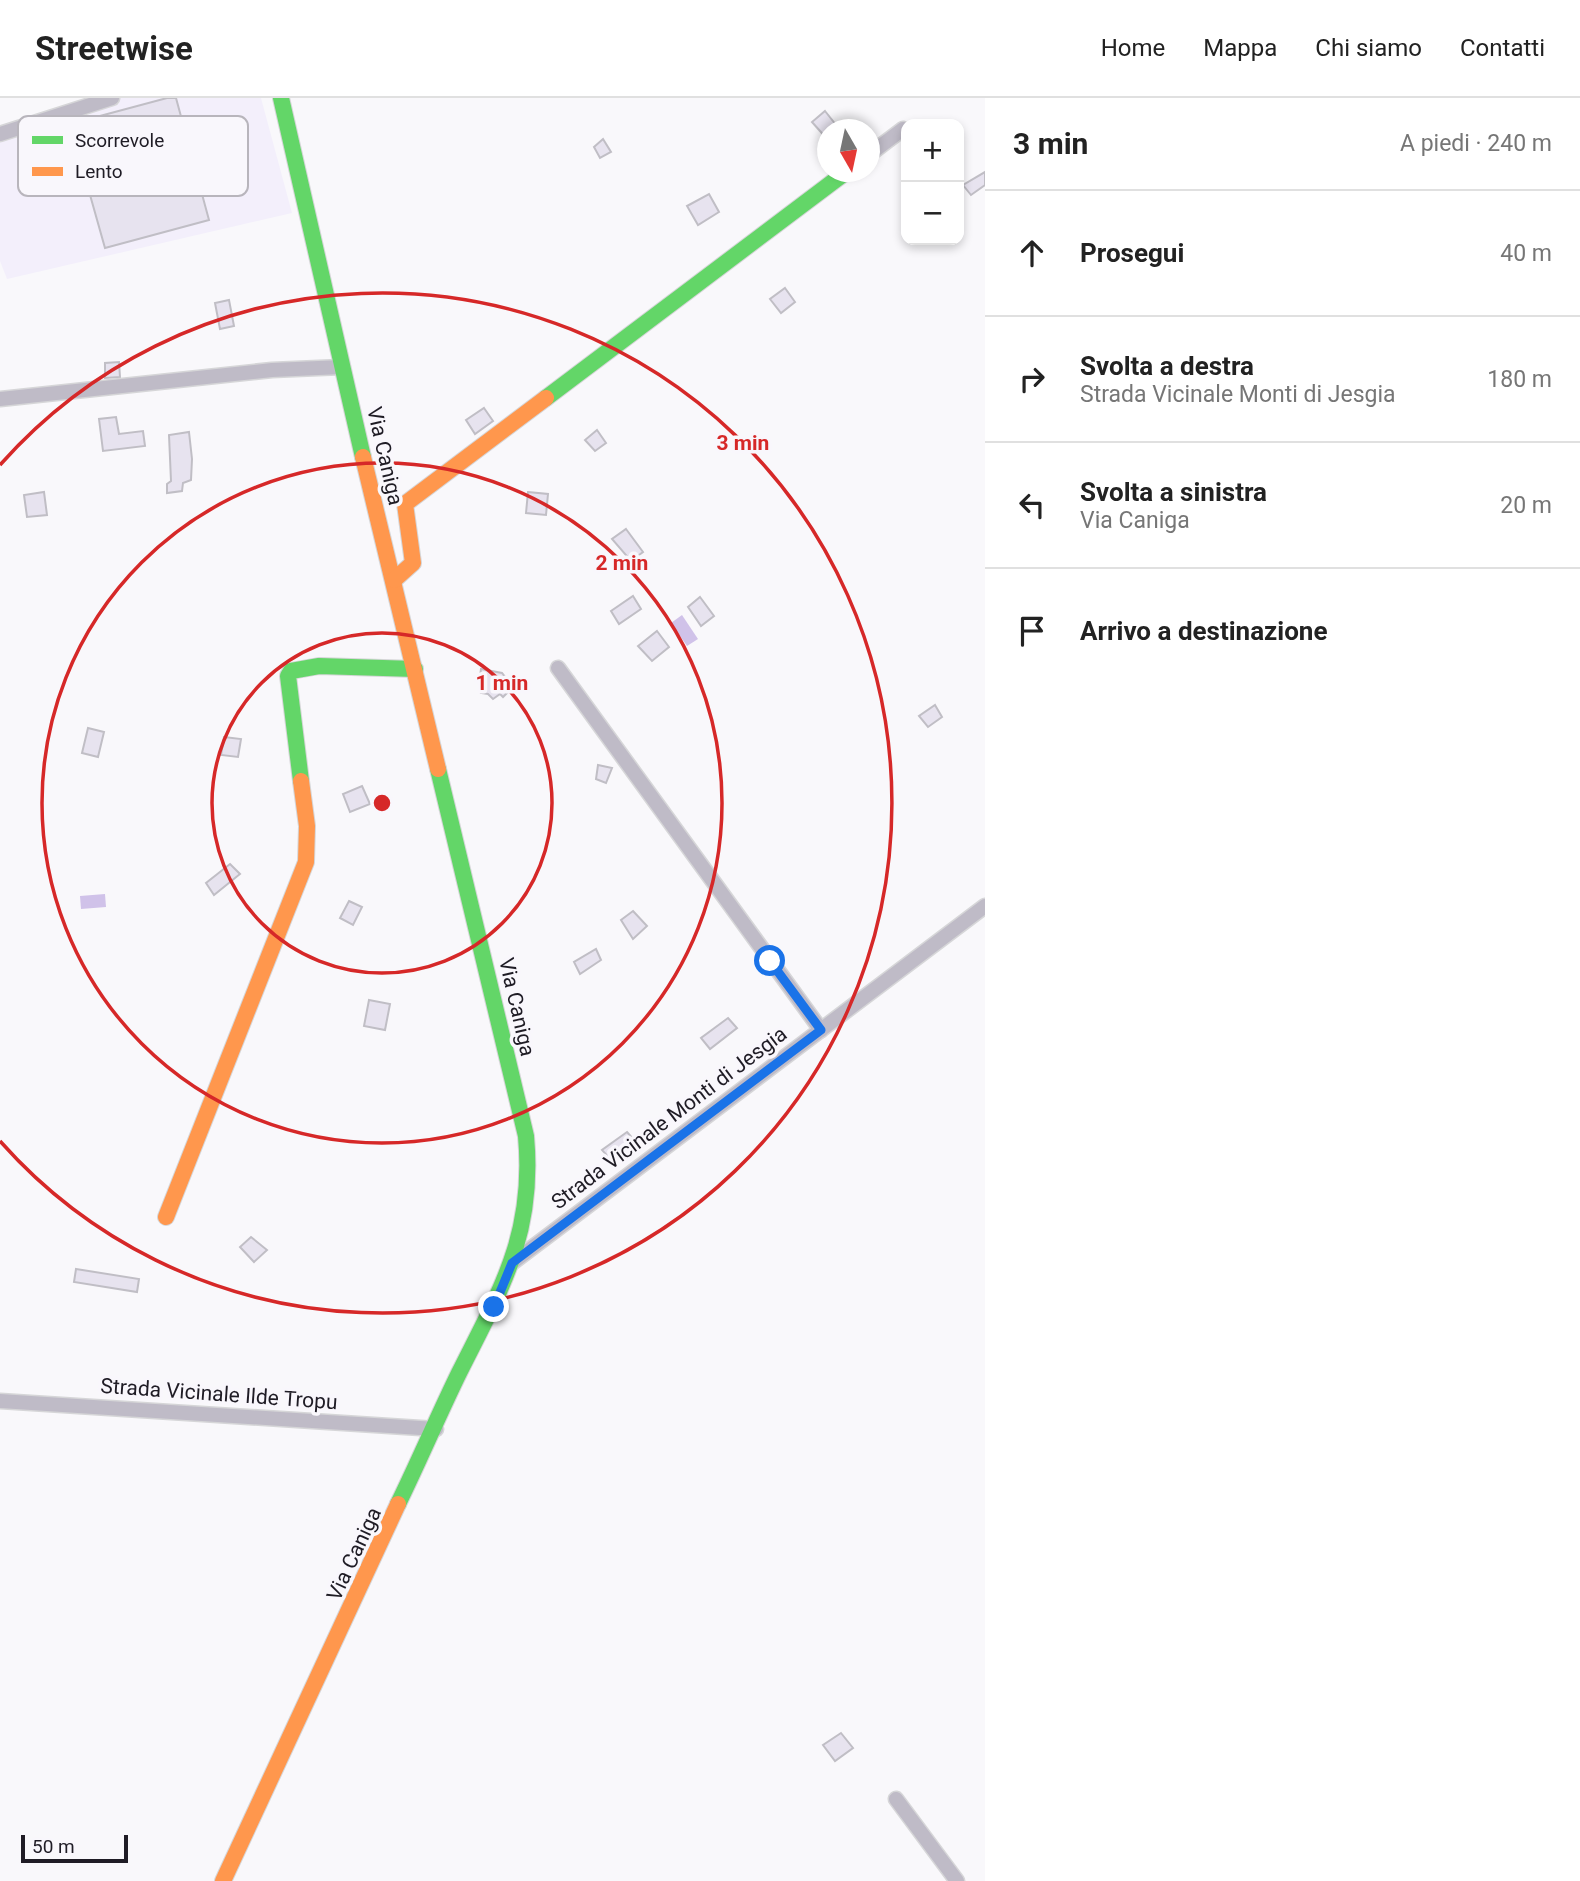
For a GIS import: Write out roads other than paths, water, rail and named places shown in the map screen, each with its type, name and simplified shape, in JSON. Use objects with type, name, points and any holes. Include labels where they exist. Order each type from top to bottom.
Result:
[{"type":"street","points":[[56,116],[112,98]]},
{"type":"street","name":"Via Caniga","points":[[223,1881],[512,1263],[527,1208],[530,1156],[342,367],[281,98]]},
{"type":"street","points":[[0,134],[18,128]]},
{"type":"street","points":[[880,146],[901,130]]},
{"type":"street","points":[[394,580],[413,563],[405,505],[833,182]]},
{"type":"street","points":[[0,399],[272,370],[342,367]]},
{"type":"street","points":[[166,1217],[306,862],[307,826],[288,676],[291,671],[319,666],[415,669]]},
{"type":"street","points":[[558,668],[821,1030]]},
{"type":"street","name":"Strada Vicinale Monti di Jesgia","points":[[512,1263],[985,906]]},
{"type":"street","name":"Strada Vicinale Ilde Tropu","points":[[0,1401],[436,1429]]},
{"type":"street","points":[[896,1799],[957,1881]]}]
